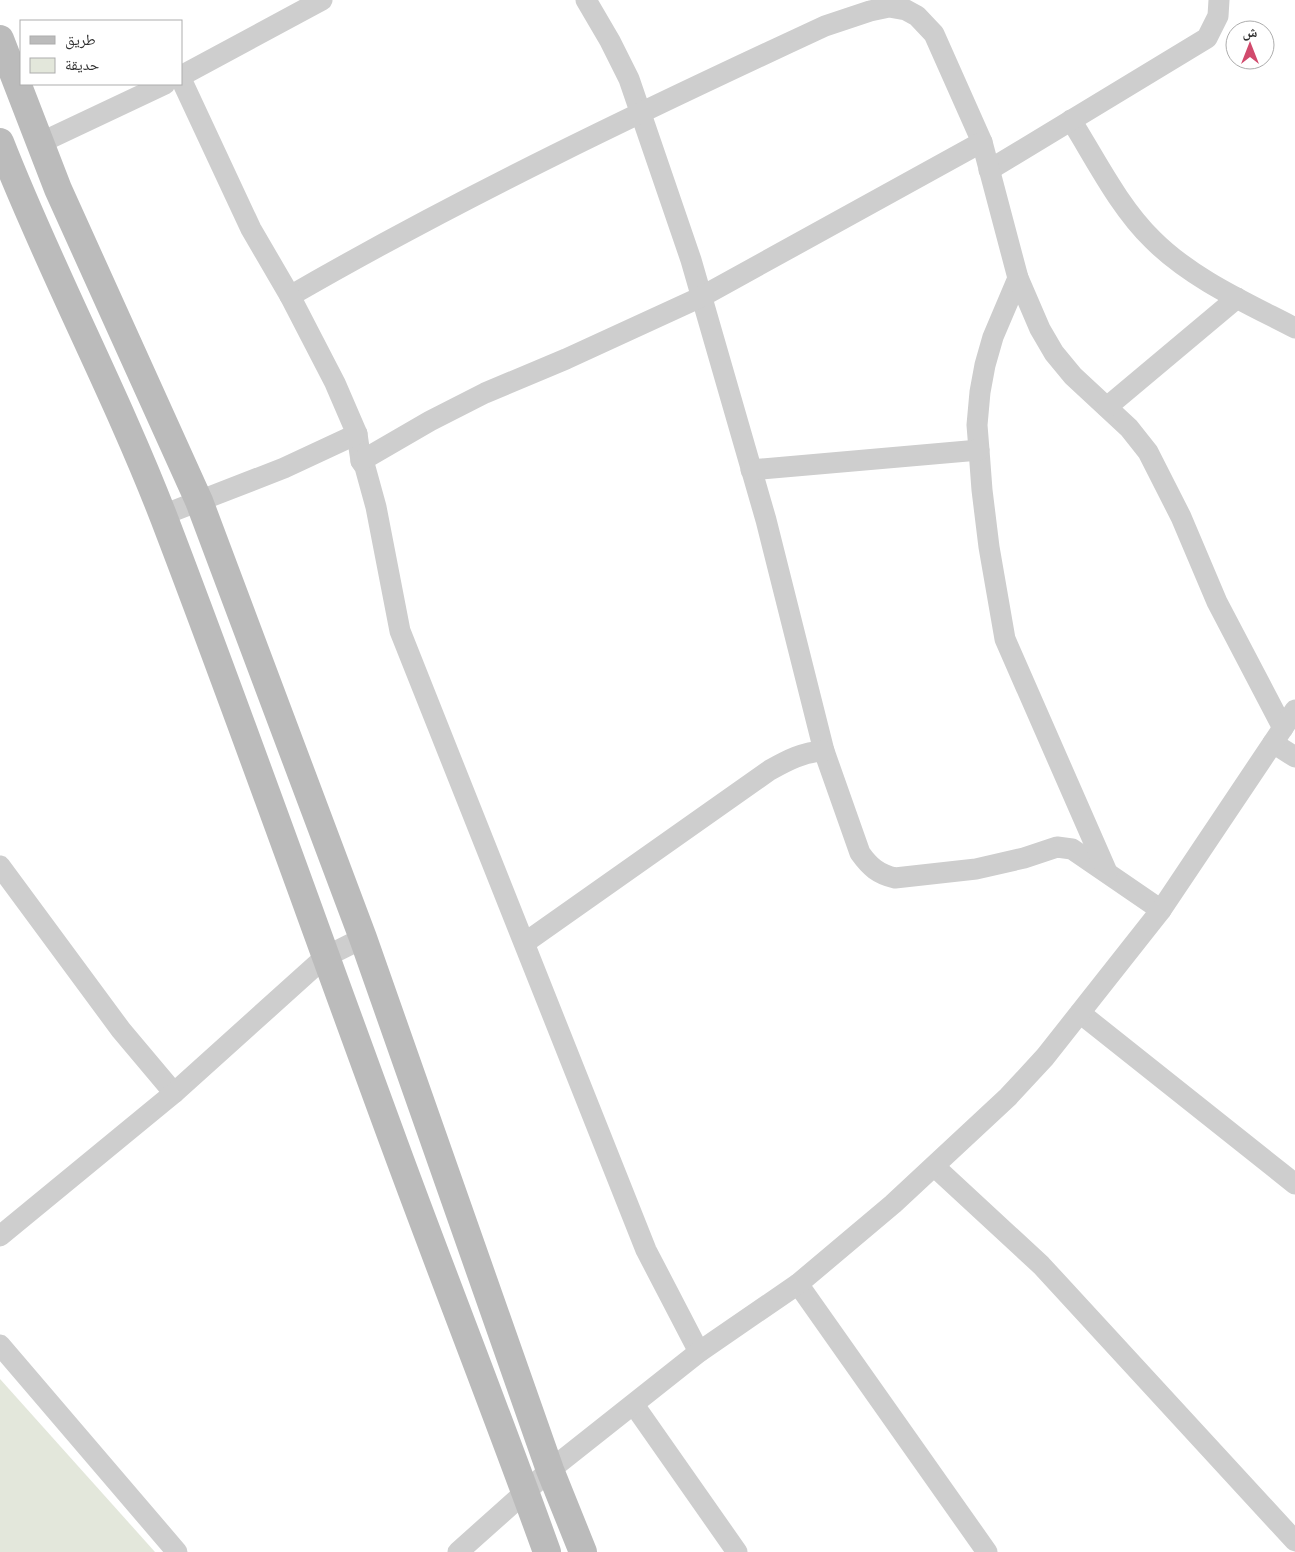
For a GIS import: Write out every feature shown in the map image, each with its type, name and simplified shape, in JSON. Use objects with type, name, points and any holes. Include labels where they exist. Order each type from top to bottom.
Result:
[{"type":"street","points":[[182,77],[322,0]]},
{"type":"street","points":[[586,0],[629,79],[639,114],[691,260],[782,581],[824,751],[860,853],[869,866],[883,875],[903,877],[976,869],[1024,858],[1057,847],[1072,849],[1161,910]]},
{"type":"street","points":[[989,170],[1207,38],[1218,16],[1219,0]]},
{"type":"street","points":[[290,296],[365,253],[639,114],[825,26],[870,11],[889,8],[906,10],[917,16],[934,34],[982,142],[1018,278],[1040,329],[1054,354],[1073,376],[1129,428],[1148,452],[1181,517],[1217,602],[1278,736],[1295,757]]},
{"type":"street","points":[[0,39],[58,189],[200,501],[362,938],[550,1470],[582,1552]]},
{"type":"street","points":[[182,80],[251,228],[290,296],[334,383],[356,434],[361,461],[366,467],[376,507],[400,631],[526,942],[646,1250],[699,1352]]},
{"type":"street","points":[[40,143],[163,85]]},
{"type":"street","points":[[1072,120],[1121,199],[1152,239],[1195,273],[1237,298],[1295,328]]},
{"type":"street","points":[[0,142],[20,192],[95,357],[163,515],[449,1294],[526,1490],[547,1552]]},
{"type":"street","points":[[361,461],[484,393],[566,359],[701,297],[982,142]]},
{"type":"street","points":[[1018,278],[984,365],[978,417],[982,490],[1005,639],[1107,872]]},
{"type":"street","points":[[1106,407],[1237,298]]},
{"type":"street","points":[[163,515],[284,468],[356,434]]},
{"type":"street","points":[[751,470],[979,450]]},
{"type":"street","points":[[458,1552],[550,1470],[699,1352],[798,1284],[894,1204],[1008,1097],[1045,1056],[1161,910],[1295,710]]},
{"type":"street","points":[[526,942],[770,770],[808,752],[824,751]]},
{"type":"street","points":[[0,866],[121,1030],[174,1093]]},
{"type":"street","points":[[0,1236],[174,1093],[325,957],[362,938]]},
{"type":"street","points":[[1080,1013],[1295,1184]]},
{"type":"street","points":[[935,1167],[1040,1265],[1295,1541]]},
{"type":"street","points":[[798,1284],[987,1552]]},
{"type":"street","points":[[0,1345],[177,1552]]},
{"type":"street","points":[[634,1405],[737,1552]]},
{"type":"green space","points":[[0,1379],[155,1552],[0,1552]]}]
